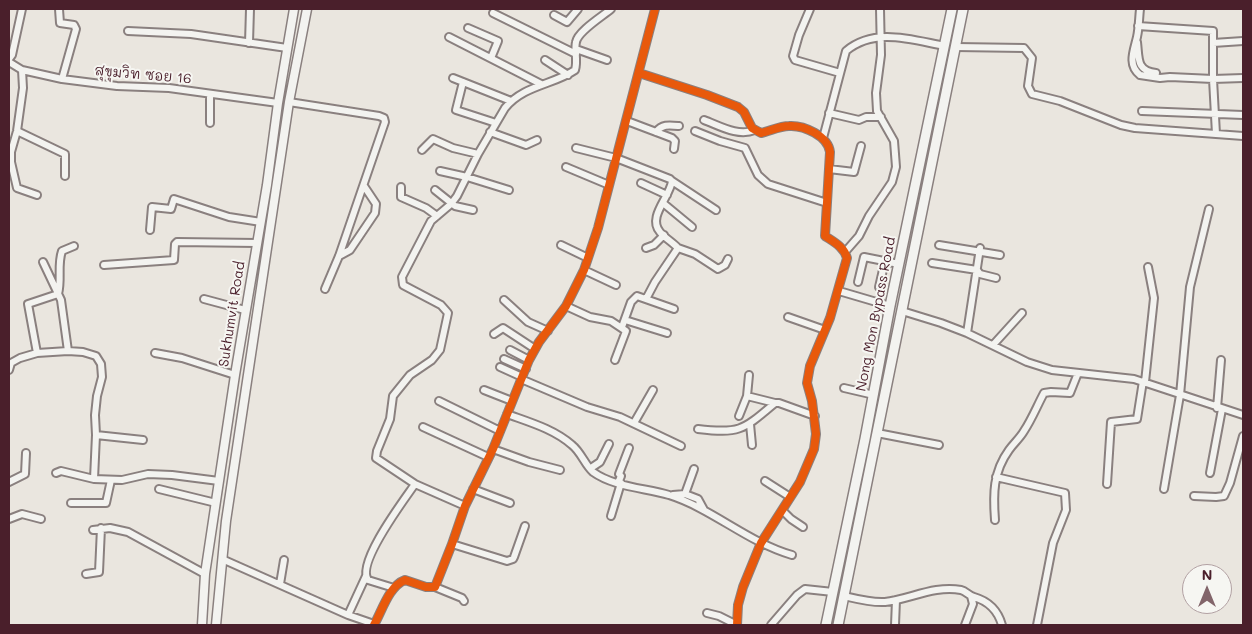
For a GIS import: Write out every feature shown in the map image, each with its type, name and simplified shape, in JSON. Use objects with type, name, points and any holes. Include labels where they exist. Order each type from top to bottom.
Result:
[{"type":"highway","name":"Nong Mon Bypass Road","points":[[826,625],[952,9]]},
{"type":"highway","name":"Nong Mon Bypass Road","points":[[838,625],[963,9]]},
{"type":"highway","points":[[912,202],[924,205]]},
{"type":"main road","name":"Sukhumvit Road","points":[[202,625],[205,574],[245,310],[261,222],[294,9]]},
{"type":"main road","name":"Sukhumvit Road","points":[[216,625],[222,559],[290,102],[307,9]]},
{"type":"street","points":[[9,61],[22,9]]},
{"type":"street","points":[[59,9],[60,23],[74,25],[76,29],[62,78]]},
{"type":"street","points":[[249,43],[250,9]]},
{"type":"street","points":[[554,15],[567,22],[578,9]]},
{"type":"street","points":[[465,506],[415,484],[376,458],[376,451],[390,419],[394,396],[410,375],[432,360],[440,350],[448,313],[441,305],[404,285],[402,277],[431,221],[452,204],[490,132],[511,101],[523,92],[568,75],[575,70],[576,40],[611,9]]},
{"type":"street","points":[[435,587],[465,506],[500,432],[529,360],[566,306],[584,270],[627,122],[655,9]]},
{"type":"street","points":[[810,9],[799,35],[793,56],[795,60],[840,73]]},
{"type":"street","points":[[845,252],[859,236],[869,216],[892,182],[894,174],[896,152],[894,142],[877,111],[876,93],[881,55],[880,9]]},
{"type":"street","points":[[1140,9],[1137,38],[1132,56],[1136,72],[1160,78],[1213,80],[1243,78]]},
{"type":"street","points":[[493,13],[576,52],[607,60]]},
{"type":"street","points":[[1138,26],[1213,32],[1216,134]]},
{"type":"street","points":[[468,28],[498,41],[491,58]]},
{"type":"street","points":[[128,31],[191,34],[287,48]]},
{"type":"street","points":[[823,138],[846,51],[855,44],[881,36],[945,46]]},
{"type":"street","points":[[449,37],[541,84]]},
{"type":"street","points":[[1213,43],[1243,41]]},
{"type":"street","points":[[956,47],[1024,48],[1032,58],[1028,86],[1032,94],[1060,101],[1121,124],[1135,128],[1243,136]]},
{"type":"street","points":[[545,60],[568,75]]},
{"type":"street","name":"สุขุมวิท ซอย 16","points":[[9,61],[20,69],[62,78],[117,86],[169,88],[278,103]]},
{"type":"street","points":[[9,73],[20,69],[23,88],[17,131],[11,152],[11,162],[17,188],[37,195]]},
{"type":"street","points":[[640,73],[738,107],[744,112],[754,130],[761,133],[789,126],[806,129],[823,138],[829,145],[825,236],[841,247],[847,258],[830,318],[810,366],[808,383],[815,416],[816,434],[814,449],[800,482],[760,543],[743,587],[738,605],[737,625],[720,616],[707,613]]},
{"type":"street","points":[[453,78],[511,101]]},
{"type":"street","points":[[463,82],[456,110],[496,123]]},
{"type":"street","points":[[210,94],[210,123]]},
{"type":"street","points":[[290,102],[384,118],[385,125],[364,186],[325,289]]},
{"type":"street","points":[[1142,111],[1243,116]]},
{"type":"street","points":[[829,113],[859,120],[866,117],[881,117]]},
{"type":"street","points":[[704,120],[746,134],[754,130]]},
{"type":"street","points":[[627,122],[672,138],[675,141],[674,149]]},
{"type":"street","points":[[656,132],[667,125],[679,126]]},
{"type":"street","points":[[17,131],[65,154],[65,176]]},
{"type":"street","points":[[695,131],[745,148],[758,175],[768,184],[827,203]]},
{"type":"street","points":[[490,132],[526,145],[537,140]]},
{"type":"street","points":[[422,150],[433,139],[453,148],[478,154]]},
{"type":"street","points":[[829,170],[854,172],[861,146]]},
{"type":"street","points":[[576,148],[616,158],[670,179],[716,210]]},
{"type":"street","points":[[566,168],[609,185]]},
{"type":"street","points":[[440,171],[510,190]]},
{"type":"street","points":[[672,181],[668,195],[656,217],[656,224],[664,235],[678,248],[695,254],[718,269],[725,265],[728,259]]},
{"type":"street","points":[[642,183],[668,195]]},
{"type":"street","points":[[339,256],[350,250],[375,212],[376,204],[364,186]]},
{"type":"street","points":[[401,187],[401,197],[426,208],[437,216]]},
{"type":"street","points":[[435,190],[452,204],[473,210]]},
{"type":"street","points":[[150,230],[152,207],[170,209],[174,199],[229,217],[261,222]]},
{"type":"street","points":[[663,203],[692,227]]},
{"type":"street","points":[[1164,489],[1180,396],[1190,286],[1209,209]]},
{"type":"street","points":[[646,248],[654,245],[664,235]]},
{"type":"street","points":[[104,265],[174,260],[174,244],[177,242],[257,243]]},
{"type":"street","points":[[561,245],[588,258]]},
{"type":"street","points":[[939,245],[980,250],[1000,255]]},
{"type":"street","points":[[58,294],[60,286],[60,256],[65,249],[74,246]]},
{"type":"street","points":[[646,299],[678,248]]},
{"type":"street","points":[[967,333],[980,250]]},
{"type":"street","points":[[858,282],[864,257],[899,264]]},
{"type":"street","points":[[879,287],[885,261]]},
{"type":"street","points":[[43,262],[62,300],[68,351]]},
{"type":"street","points":[[932,263],[977,270],[980,274],[996,278]]},
{"type":"street","points":[[1107,484],[1111,422],[1137,419],[1144,382],[1154,298],[1148,267]]},
{"type":"street","points":[[584,270],[616,286]]},
{"type":"street","points":[[839,291],[890,306]]},
{"type":"street","points":[[37,353],[28,304],[58,294]]},
{"type":"street","points":[[622,328],[631,302],[637,296],[674,309]]},
{"type":"street","points":[[204,299],[245,310]]},
{"type":"street","points":[[504,300],[528,322],[548,331]]},
{"type":"street","points":[[566,306],[590,317],[611,322],[626,331],[615,360]]},
{"type":"street","points":[[902,311],[941,322],[1028,362],[1052,370],[1144,382],[1180,396],[1243,415]]},
{"type":"street","points":[[993,345],[1022,312]]},
{"type":"street","points":[[788,317],[825,330]]},
{"type":"street","points":[[624,320],[667,333]]},
{"type":"street","points":[[494,334],[503,328],[535,349]]},
{"type":"street","points":[[510,350],[529,360]]},
{"type":"street","points":[[9,370],[11,363],[37,353],[68,351],[83,352],[96,356],[101,364],[102,377],[95,415],[94,479]]},
{"type":"street","points":[[155,353],[182,358],[235,375]]},
{"type":"street","points":[[504,359],[526,369]]},
{"type":"street","points":[[1210,473],[1219,408],[1221,360]]},
{"type":"street","points":[[500,367],[587,407],[634,423],[681,446]]},
{"type":"street","points":[[995,520],[994,505],[996,498],[994,486],[1002,461],[1029,424],[1044,393],[1070,393],[1078,373]]},
{"type":"street","points":[[739,416],[747,396],[749,375]]},
{"type":"street","points":[[844,388],[874,395]]},
{"type":"street","points":[[484,390],[512,401]]},
{"type":"street","points":[[634,423],[653,390]]},
{"type":"street","points":[[747,396],[779,403],[815,416]]},
{"type":"street","points":[[438,401],[500,432]]},
{"type":"street","points":[[698,429],[723,432],[740,429],[750,424],[775,403]]},
{"type":"street","points":[[507,414],[550,430],[567,441],[573,445],[593,471],[620,483],[670,496],[704,510],[773,550],[792,555]]},
{"type":"street","points":[[750,424],[752,445]]},
{"type":"street","points":[[423,426],[488,458]]},
{"type":"street","points":[[877,433],[939,445]]},
{"type":"street","points":[[96,435],[144,440]]},
{"type":"street","points":[[1194,496],[1224,496],[1230,483],[1243,436]]},
{"type":"street","points":[[591,468],[600,462],[609,444]]},
{"type":"street","points":[[611,516],[620,483],[620,476],[618,474],[629,448]]},
{"type":"street","points":[[492,449],[529,462],[560,470]]},
{"type":"street","points":[[9,482],[25,474],[26,453]]},
{"type":"street","points":[[685,494],[694,469]]},
{"type":"street","points":[[56,473],[61,471],[94,479],[111,480],[122,480],[148,474],[219,481]]},
{"type":"street","points":[[996,477],[1065,493],[1066,510],[1052,543],[1037,625]]},
{"type":"street","points":[[71,503],[106,503],[111,480]]},
{"type":"street","points":[[764,481],[790,497]]},
{"type":"street","points":[[348,615],[366,576],[366,568],[373,549],[415,484]]},
{"type":"street","points":[[159,489],[216,502]]},
{"type":"street","points":[[473,489],[510,503]]},
{"type":"street","points":[[670,496],[685,494],[698,498],[704,510]]},
{"type":"street","points":[[782,510],[803,527]]},
{"type":"street","points":[[9,519],[22,514],[41,519]]},
{"type":"street","points":[[452,544],[511,561],[525,526]]},
{"type":"street","points":[[94,530],[102,528],[119,529],[128,532],[205,574]]},
{"type":"street","points":[[86,574],[99,572],[102,528]]},
{"type":"street","points":[[222,559],[374,625],[394,588],[405,580],[426,587],[435,587],[462,598],[464,601]]},
{"type":"street","points":[[280,584],[284,560]]},
{"type":"street","points":[[366,576],[368,580],[394,588]]},
{"type":"street","points":[[771,625],[805,588],[833,592]]},
{"type":"street","points":[[844,596],[872,602],[896,600],[945,589],[960,590],[971,596],[981,598],[1000,617],[1002,625]]},
{"type":"street","points":[[965,625],[973,604],[971,596]]},
{"type":"street","points":[[895,625],[896,600]]},
{"type":"cycle path","points":[[374,625],[390,593],[399,583],[405,580],[426,587],[435,587],[465,506],[493,449],[529,360],[539,342],[566,306],[584,270],[598,228],[655,9]]},
{"type":"cycle path","points":[[639,73],[738,107],[744,112],[752,128],[761,133],[786,126],[801,127],[820,136],[825,141],[830,152],[825,236],[841,248],[847,258],[830,318],[810,366],[807,383],[812,401],[816,434],[814,449],[800,482],[761,543],[743,587],[738,605],[737,625]]}]
